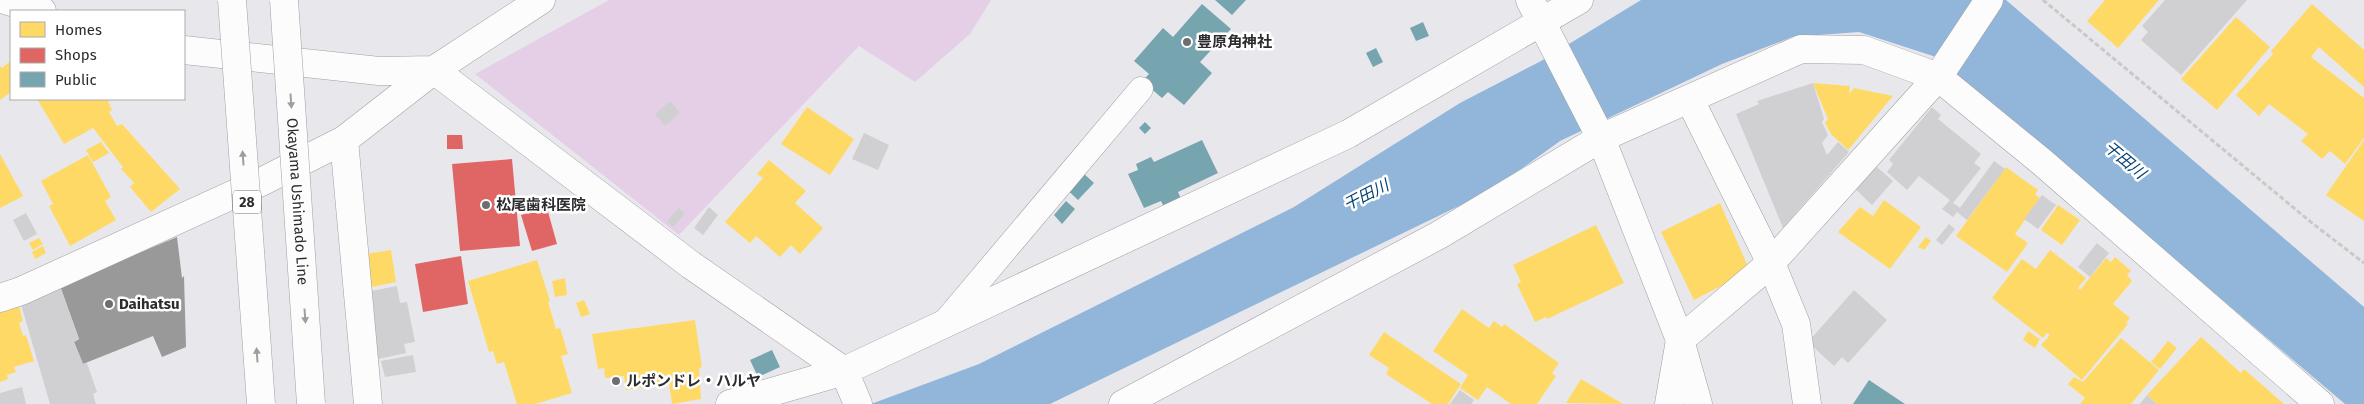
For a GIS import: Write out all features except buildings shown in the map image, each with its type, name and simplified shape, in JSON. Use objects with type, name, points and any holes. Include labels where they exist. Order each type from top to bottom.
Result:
[{"type":"street","points":[[5,0],[39,10]]},
{"type":"street","name":"28","points":[[232,0],[261,404]]},
{"type":"street","name":"Okayama Ushimado Line","points":[[284,0],[311,404]]},
{"type":"street","points":[[0,298],[21,291],[254,185],[344,140],[434,70],[541,0]]},
{"type":"street","points":[[730,404],[851,387],[940,326],[1348,134],[1536,12],[1579,0]]},
{"type":"street","points":[[1669,404],[1680,340],[1771,263],[1943,70],[1989,0]]},
{"type":"street","points":[[1536,12],[1596,129],[1680,340],[1698,404]]},
{"type":"street","points":[[1124,404],[1439,235],[1596,129],[1690,100],[1801,49],[1864,50],[1943,70],[2042,162],[2320,404]]},
{"type":"street","points":[[185,50],[379,71],[434,70],[851,387]]},
{"type":"street","points":[[1690,100],[1771,263],[1796,324],[1807,404]]},
{"type":"street","points":[[344,140],[368,404]]},
{"type":"lane","points":[[940,326],[1141,88]]},
{"type":"path","points":[[2043,0],[2312,223],[2364,263]]},
{"type":"shaded area","points":[[609,0],[991,0],[970,34],[915,82],[859,46],[679,235],[475,74]]},
{"type":"water","name":"干田川","points":[[1641,0],[2006,0],[2364,307],[2364,404],[2345,404],[1936,57],[1859,32],[1792,37],[1722,64],[1560,141],[1492,190],[1050,404],[871,404],[979,364],[1294,207],[1460,103],[1541,61]]},
{"type":"place","name":"豊原角神社","points":[[1187,42]]},
{"type":"place","name":"松尾歯科医院","points":[[486,205]]},
{"type":"place","name":"Daihatsu","points":[[109,304]]},
{"type":"place","name":"ルポンドレ・ハルヤ","points":[[616,381]]}]
